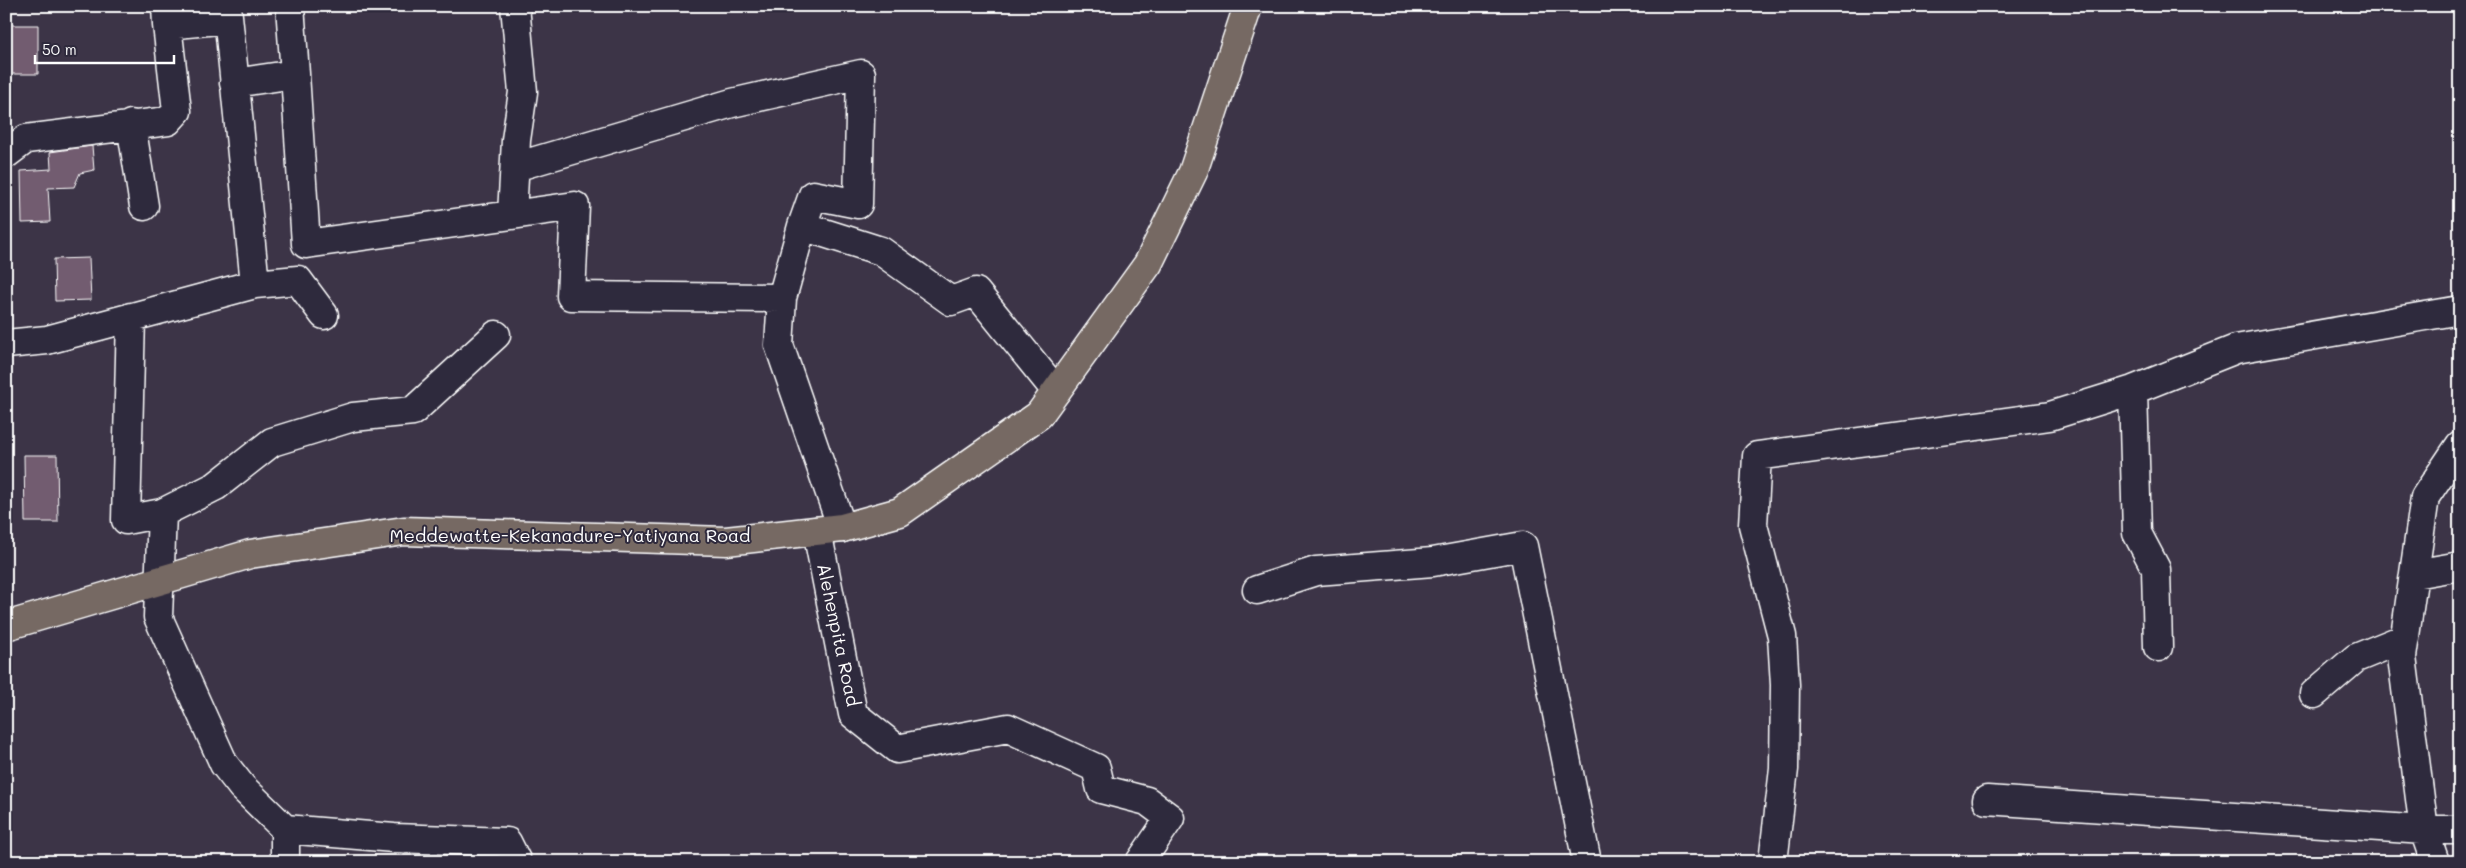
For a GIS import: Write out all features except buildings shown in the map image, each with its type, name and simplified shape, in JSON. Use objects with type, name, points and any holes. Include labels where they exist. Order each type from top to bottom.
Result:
[{"type":"main road","name":"Meddewatte-Kekanadure-Yatiyana Road","points":[[6,626],[250,554],[404,531],[726,541],[829,529],[900,512],[1039,415],[1148,264],[1193,172],[1248,6]]},
{"type":"street","points":[[290,6],[306,244],[575,206],[571,296],[782,298]]},
{"type":"street","points":[[512,215],[514,167],[523,92],[515,6]]},
{"type":"street","points":[[6,154],[26,139],[131,124],[168,121],[177,111],[166,16],[228,12],[255,284]]},
{"type":"street","points":[[234,83],[295,74]]},
{"type":"street","points":[[514,167],[732,103],[861,74],[858,204],[814,195],[802,226],[782,298],[779,345],[829,529]]},
{"type":"street","points":[[131,124],[144,206]]},
{"type":"street","points":[[802,226],[881,251],[951,301],[976,292],[1056,391]]},
{"type":"street","points":[[6,344],[47,340],[255,284],[298,280],[324,315]]},
{"type":"street","points":[[1773,862],[1784,769],[1785,685],[1782,636],[1753,525],[1757,456],[2050,416],[2133,390],[2236,349],[2460,310]]},
{"type":"street","points":[[131,317],[126,520],[162,513],[216,486],[272,442],[353,417],[413,412],[496,335]]},
{"type":"street","points":[[2133,390],[2137,533],[2156,569],[2158,647]]},
{"type":"street","points":[[2435,862],[2424,830],[2402,657],[2425,498],[2460,445]]},
{"type":"street","points":[[162,513],[158,617],[224,764],[242,787],[286,829],[394,838],[507,842],[517,862]]},
{"type":"street","name":"Alehenpita Road","points":[[829,529],[853,714],[897,750],[1008,728],[1096,768],[1101,789],[1147,802],[1170,818],[1140,862]]},
{"type":"street","points":[[1257,590],[1316,571],[1433,562],[1523,546],[1587,862]]},
{"type":"street","points":[[2414,574],[2460,566]]},
{"type":"street","points":[[2314,694],[2356,658],[2405,638]]},
{"type":"street","points":[[1987,800],[2424,830],[2460,830]]},
{"type":"street","points":[[285,862],[286,829]]}]
